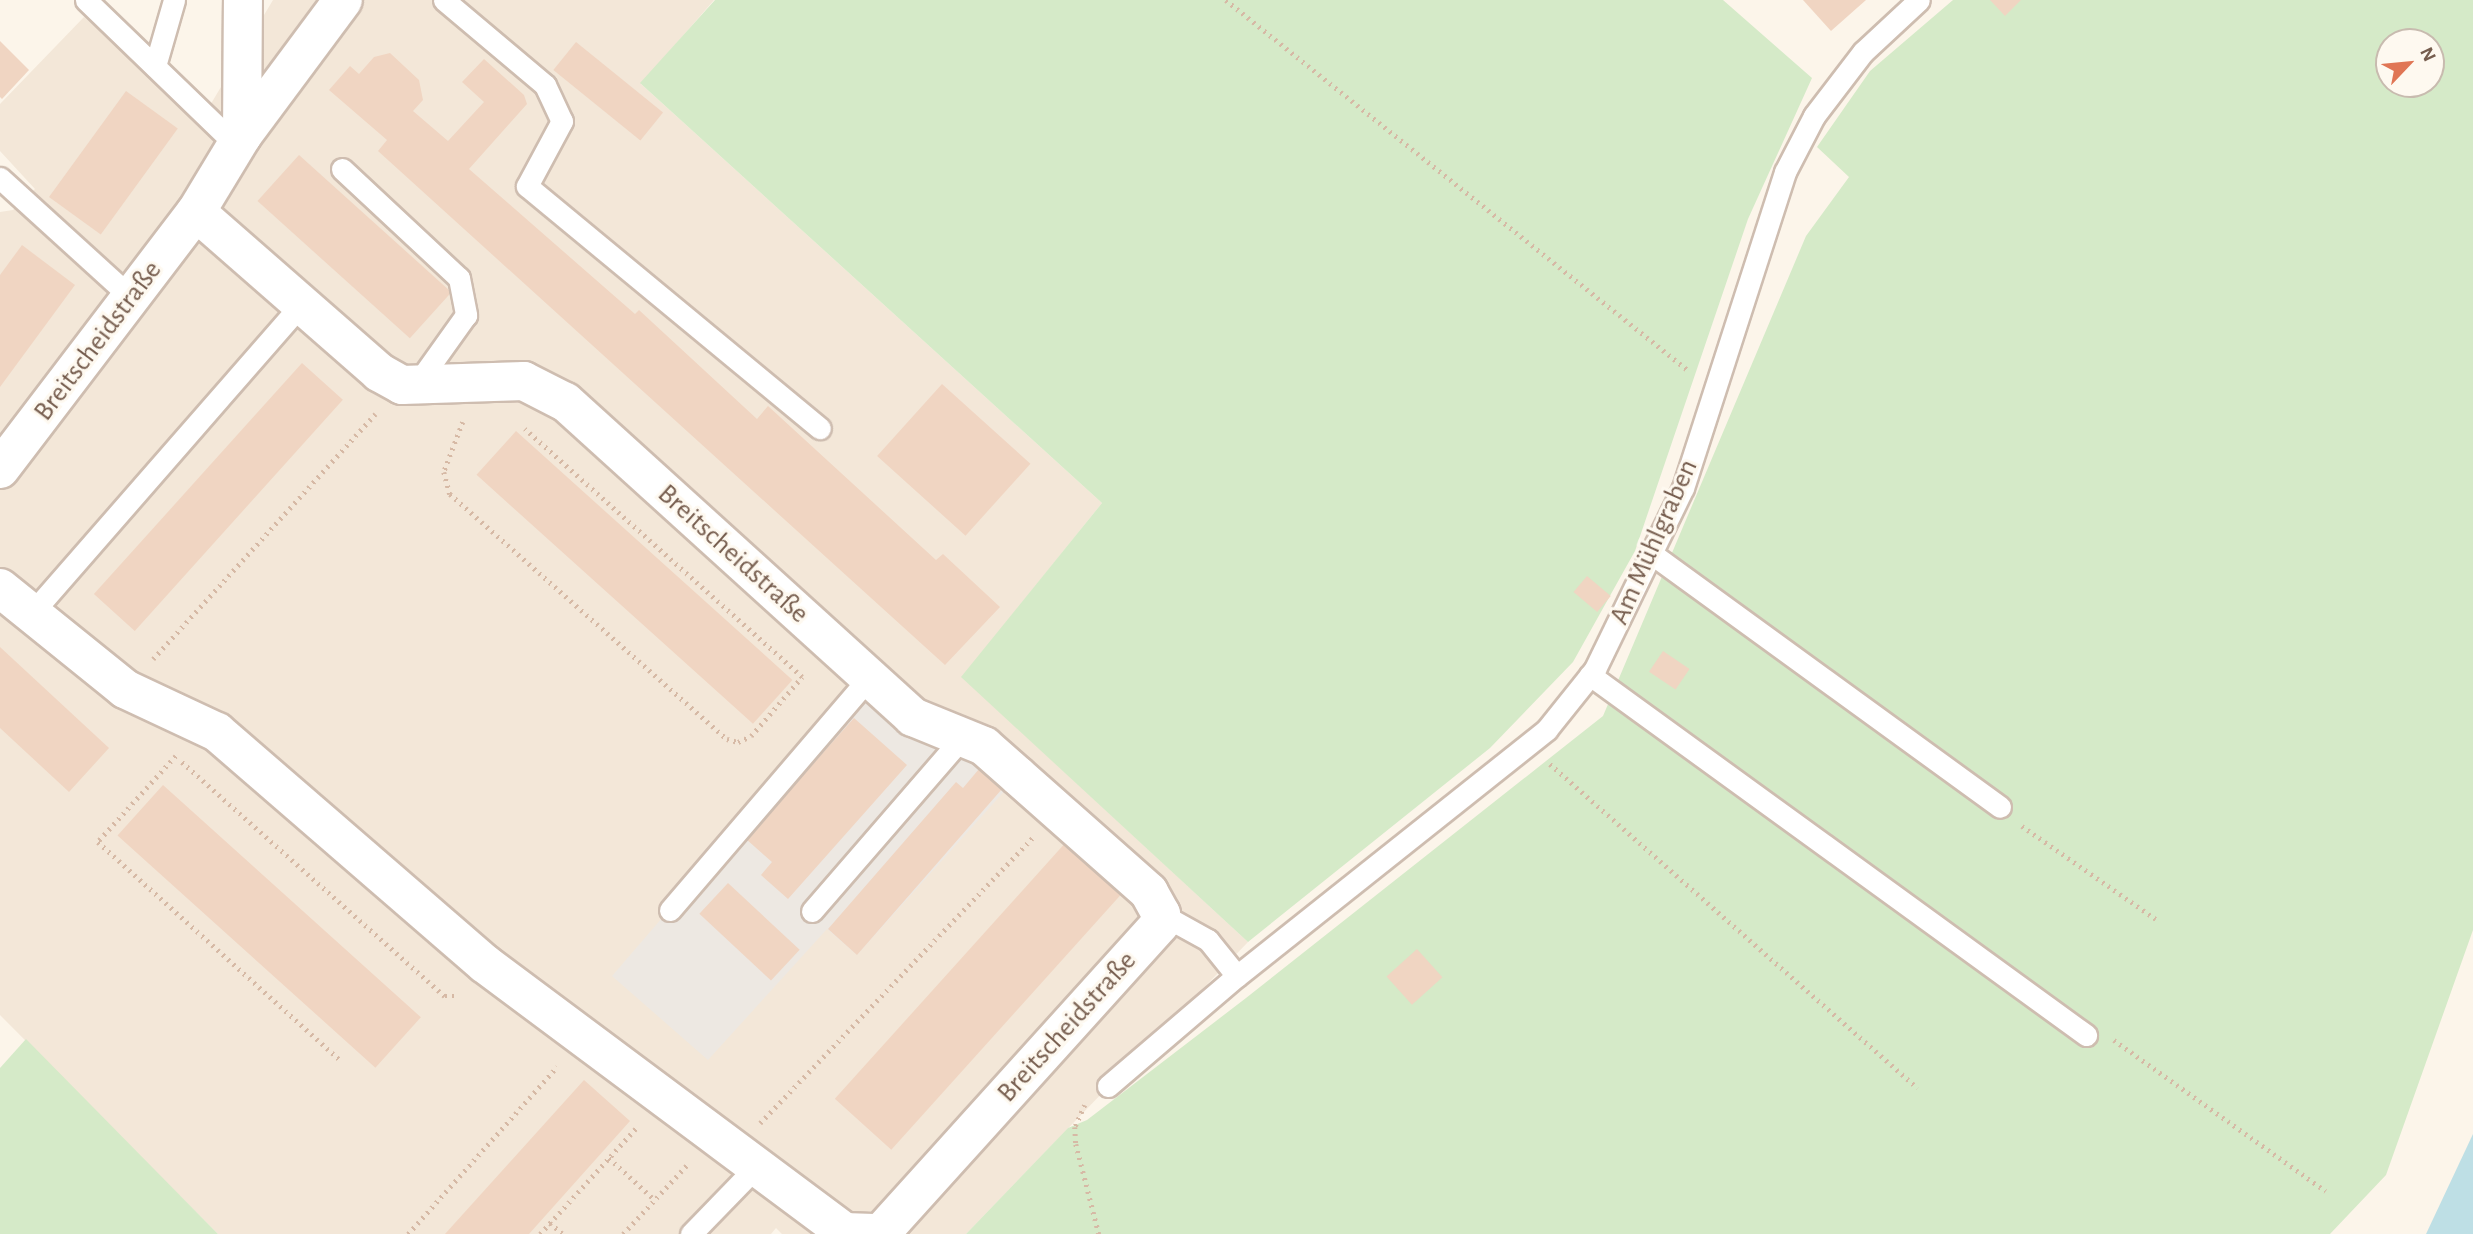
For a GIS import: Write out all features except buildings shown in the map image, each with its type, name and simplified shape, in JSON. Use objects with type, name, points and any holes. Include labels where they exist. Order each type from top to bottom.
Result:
[{"type":"street","points":[[239,141],[243,0]]},
{"type":"street","name":"Breitscheidstraße","points":[[0,469],[196,212],[239,141],[343,0]]},
{"type":"street","points":[[196,212],[379,372],[421,386]]},
{"type":"street","name":"Breitscheidstraße","points":[[0,588],[125,689],[217,732],[485,964],[844,1232],[881,1233],[1160,924],[1161,914],[1149,892],[984,746],[961,739],[913,717],[565,402],[524,381],[421,386]]},
{"type":"lane","points":[[86,0],[239,141]]},
{"type":"lane","points":[[155,66],[174,0]]},
{"type":"lane","points":[[443,0],[545,85],[562,121],[527,186],[820,428]]},
{"type":"lane","name":"Am Mühlgraben","points":[[1108,1086],[1237,976],[1547,729],[1590,675],[1683,488],[1785,172],[1814,116],[1863,52],[1919,0]]},
{"type":"lane","points":[[342,169],[459,278],[467,315],[421,386]]},
{"type":"lane","points":[[0,178],[9,197],[131,297]]},
{"type":"lane","points":[[32,614],[301,306]]},
{"type":"lane","points":[[1652,554],[2000,807]]},
{"type":"lane","points":[[1590,675],[2086,1035]]},
{"type":"lane","points":[[670,910],[869,678]]},
{"type":"lane","points":[[811,911],[961,739]]},
{"type":"lane","points":[[1161,914],[1208,940],[1237,976]]},
{"type":"lane","points":[[691,1234],[735,1152]]},
{"type":"path","points":[[1226,0],[1715,391]]},
{"type":"path","points":[[125,689],[421,386],[464,420],[477,421]]},
{"type":"path","points":[[464,420],[443,472],[450,494],[727,738],[738,742],[751,736],[802,677],[518,423]]},
{"type":"path","points":[[1528,745],[1918,1088]]},
{"type":"path","points":[[176,756],[98,842],[341,1061]]},
{"type":"path","points":[[2000,807],[2156,919]]},
{"type":"path","points":[[623,1234],[655,1200],[735,1152],[1058,811]]},
{"type":"path","points":[[2086,1035],[2095,1027],[2326,1191]]},
{"type":"path","points":[[408,1234],[583,1038]]},
{"type":"path","points":[[1099,1234],[1075,1127],[1081,1108],[1108,1086]]},
{"type":"path","points":[[540,1234],[664,1098]]},
{"type":"path","points":[[609,1158],[655,1200]]},
{"type":"path","points":[[550,1223],[563,1234]]},
{"type":"shaded area","points":[[273,0],[714,0],[641,84],[1102,503],[962,677],[1248,942],[966,1234],[782,1234],[776,1228],[771,1234],[218,1234],[0,1015],[0,212],[13,210],[35,189],[0,151],[0,104],[84,17],[200,122]]},
{"type":"shaded area","points":[[869,678],[1018,776],[857,955],[827,929],[708,1060],[612,976]]},
{"type":"green space","points":[[715,0],[1723,0],[1812,78],[1748,219],[1635,551],[1573,662],[1490,748],[1248,942],[961,677],[1102,503],[640,83]]},
{"type":"green space","points":[[1953,0],[2473,0],[2473,930],[2386,1175],[2330,1234],[966,1234],[1068,1128],[1087,1120],[1246,998],[1603,716],[1806,236],[1849,177],[1817,147],[1870,71]]},
{"type":"green space","points":[[26,1039],[218,1234],[0,1234],[0,1068]]},
{"type":"water","points":[[2473,1134],[2473,1234],[2426,1234]]}]
